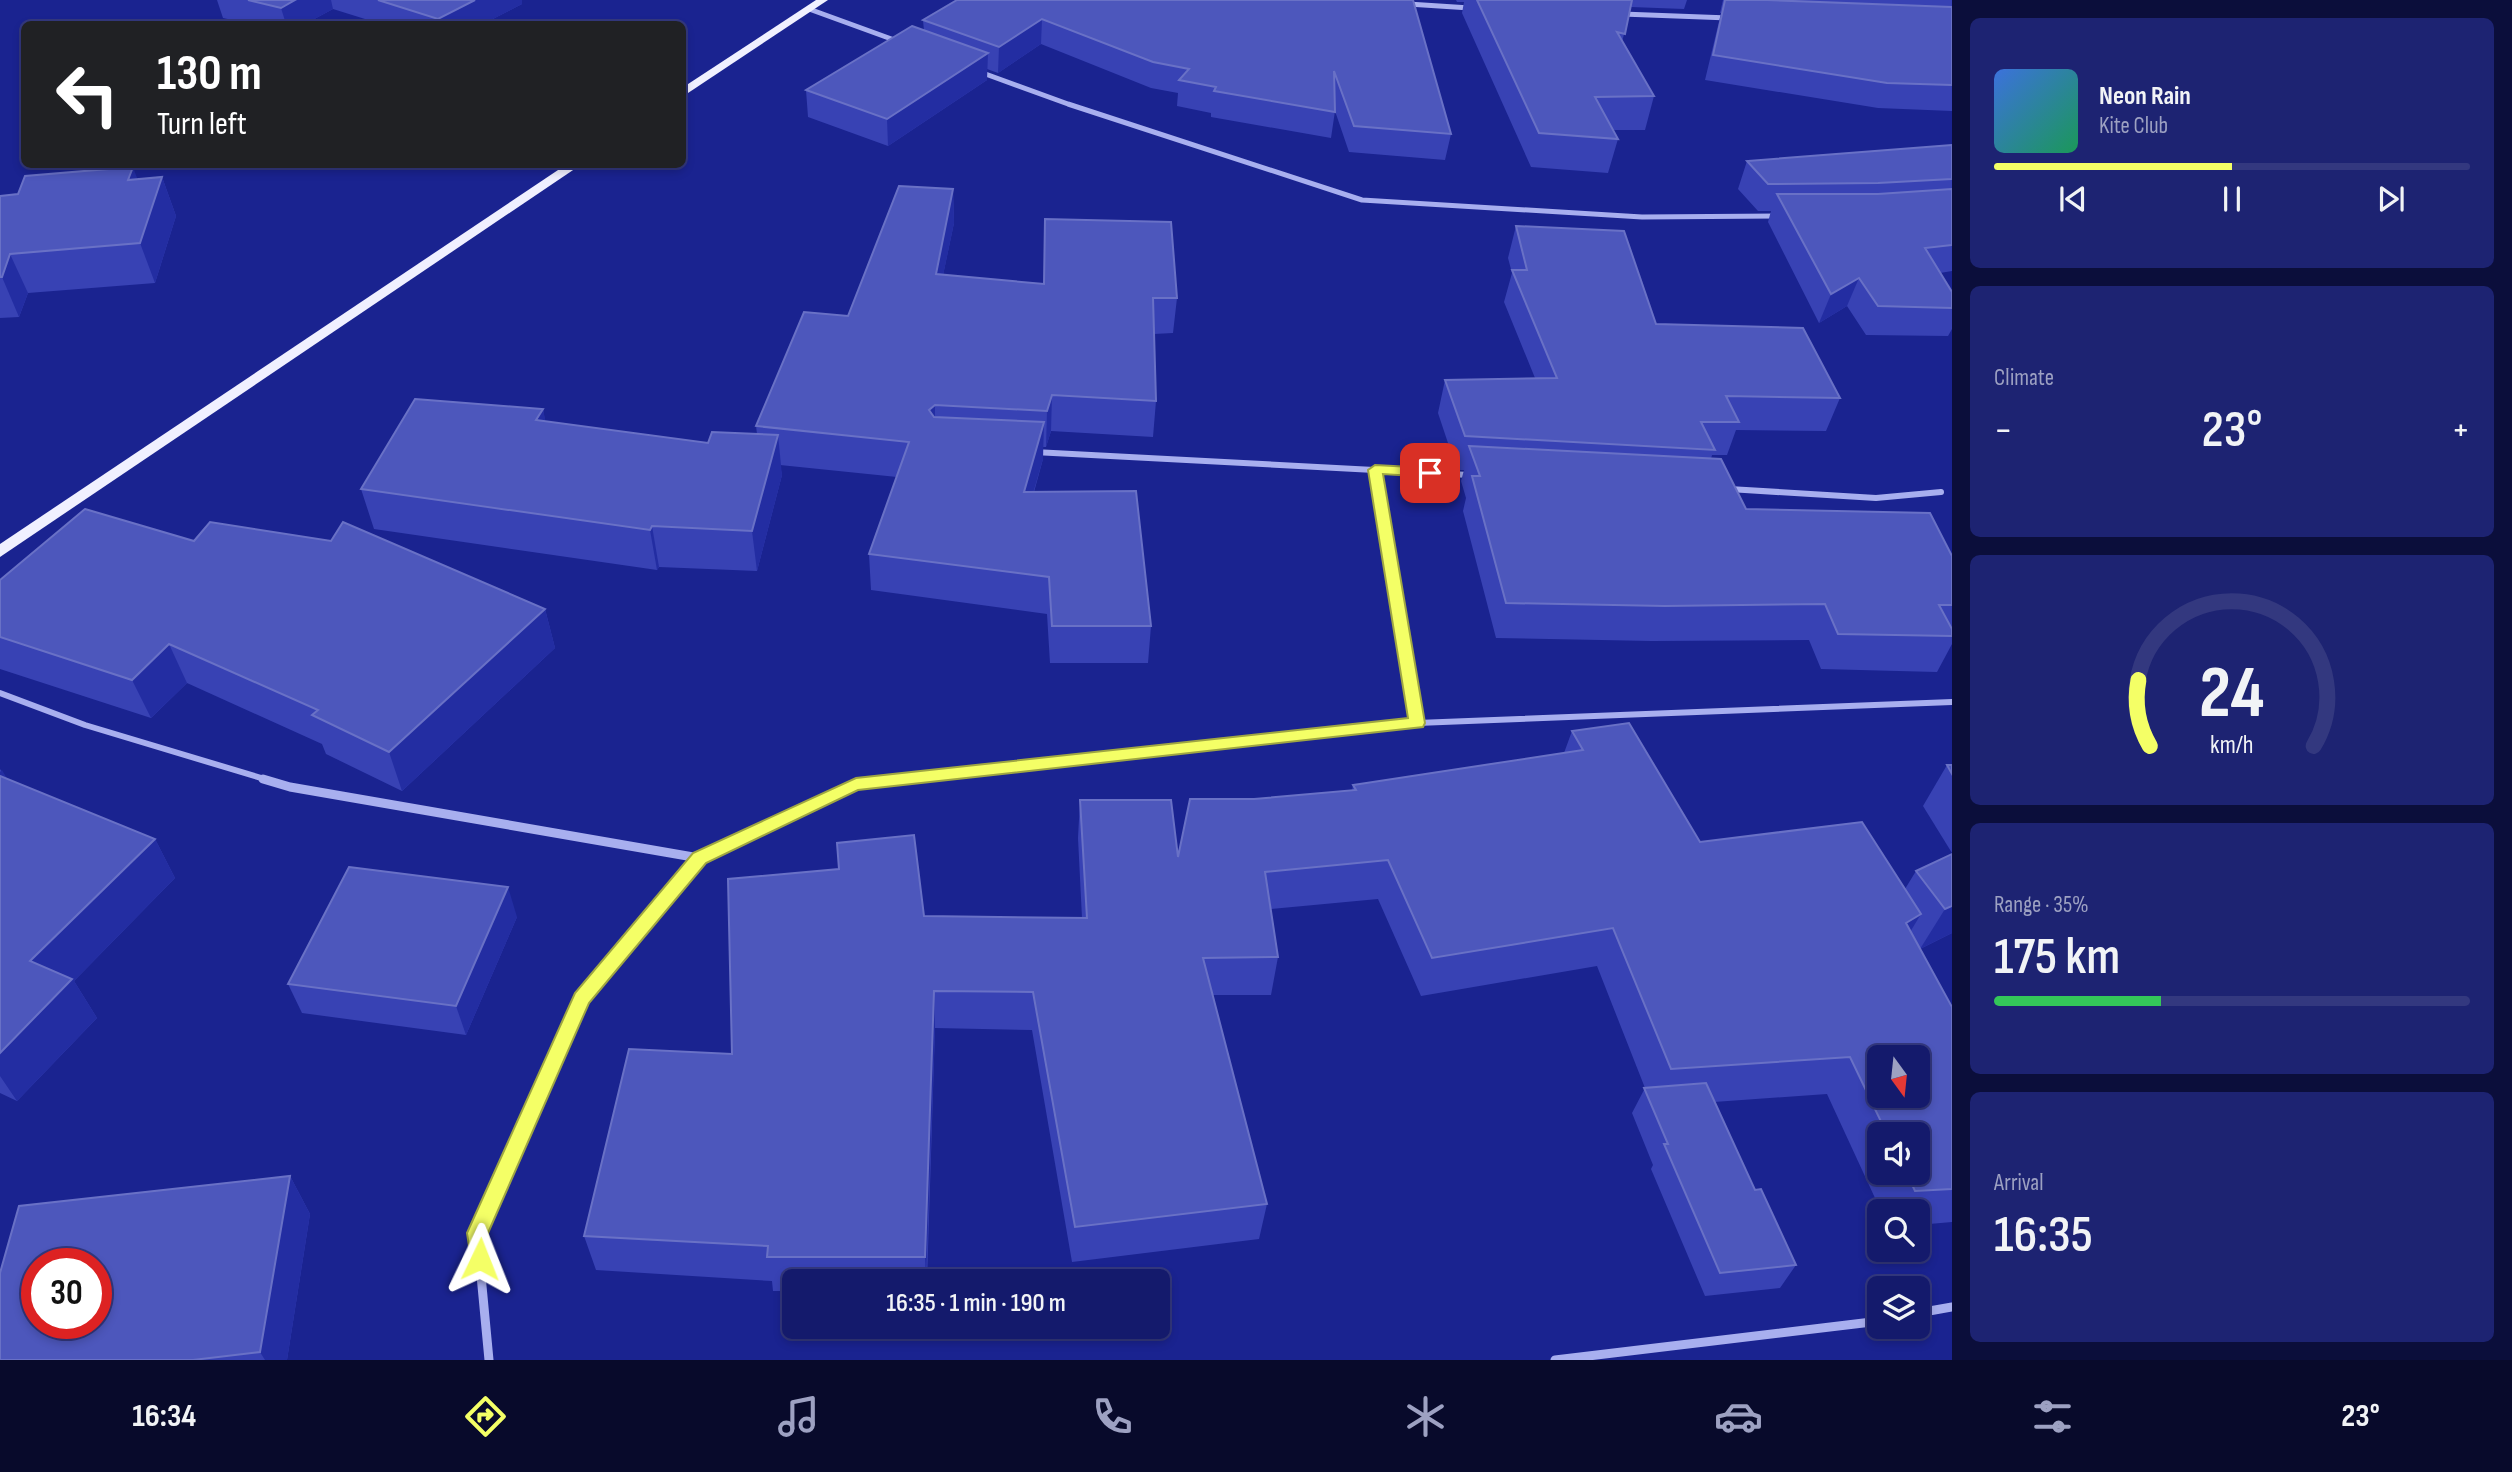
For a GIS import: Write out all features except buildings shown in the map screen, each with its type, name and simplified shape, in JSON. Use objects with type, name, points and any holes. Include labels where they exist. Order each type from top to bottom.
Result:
[{"type":"main road","points":[[686,91],[823,0]]},
{"type":"main road","points":[[0,552],[570,168]]},
{"type":"street","points":[[1406,4],[1473,8]]},
{"type":"street","points":[[809,9],[900,42]]},
{"type":"street","points":[[1610,13],[1733,18]]},
{"type":"street","points":[[978,71],[1069,104],[1362,200],[1642,217],[1787,216]]},
{"type":"street","points":[[1031,452],[1472,475]]},
{"type":"street","points":[[1375,470],[1417,723]]},
{"type":"street","points":[[1723,489],[1876,498],[1941,492]]},
{"type":"street","points":[[0,693],[85,725],[290,787],[699,858]]},
{"type":"street","points":[[489,1360],[477,1233],[581,999],[699,858],[856,784],[1417,723],[1952,702]]},
{"type":"street","points":[[1930,1311],[1952,1307]]},
{"type":"street","points":[[1555,1360],[1867,1323]]},
{"type":"route","points":[[480,1259],[477,1233],[581,999],[699,858],[856,784],[1417,723],[1375,470],[1430,473]]}]
